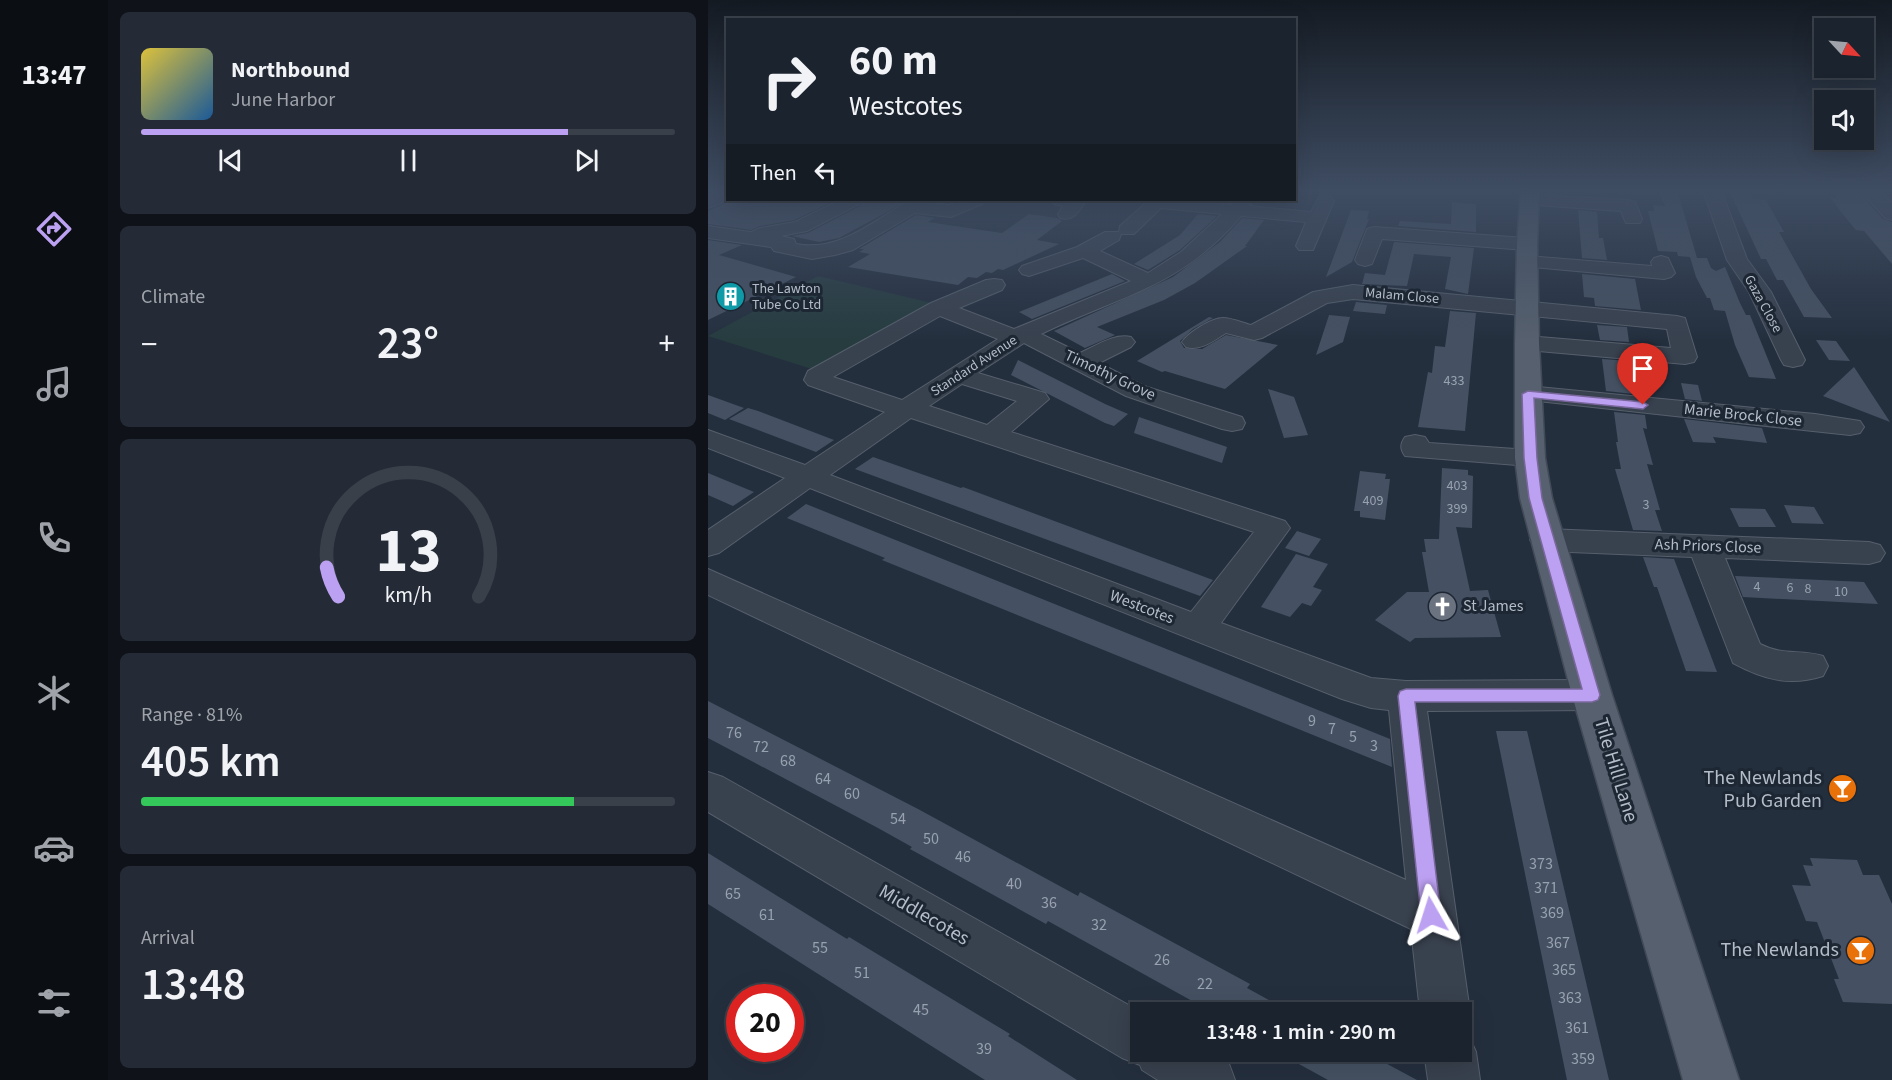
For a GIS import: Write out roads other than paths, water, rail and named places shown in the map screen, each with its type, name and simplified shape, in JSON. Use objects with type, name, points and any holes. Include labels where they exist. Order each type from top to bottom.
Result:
[{"type":"main road","name":"Tile Hill Lane","points":[[1527,240],[1530,458],[1536,498],[1546,540],[1592,695],[1711,1080]]},
{"type":"street","points":[[773,240],[787,243],[781,248],[812,253],[846,246],[855,240]]},
{"type":"street","points":[[1029,270],[1104,240]]},
{"type":"street","name":"Standard Avenue","points":[[708,544],[907,409],[1020,336],[1052,320],[1148,281],[1203,247],[1209,240]]},
{"type":"street","points":[[1306,246],[1308,240]]},
{"type":"street","points":[[1365,260],[1371,240]]},
{"type":"street","points":[[1459,240],[1664,273],[1661,262]]},
{"type":"street","name":"Gaza Close","points":[[1723,240],[1724,248],[1737,260],[1760,292],[1792,364]]},
{"type":"street","points":[[1084,250],[1148,281]]},
{"type":"street","points":[[994,285],[939,308],[817,378],[1274,528],[1198,628]]},
{"type":"street","name":"Malam Close","points":[[1246,339],[1321,297],[1353,292],[1677,323],[1685,357],[1527,343]]},
{"type":"street","name":"Timothy Grove","points":[[939,308],[1020,336],[1082,362],[1135,391],[1232,423]]},
{"type":"street","points":[[1281,318],[1302,328]]},
{"type":"street","points":[[1194,342],[1223,325],[1246,339],[1267,335],[1276,342]]},
{"type":"street","points":[[1082,362],[1123,342]]},
{"type":"street","points":[[960,375],[1036,399],[992,434]]},
{"type":"street","name":"Marie Brock Close","points":[[1528,394],[1813,413],[1850,428]]},
{"type":"street","name":"Westcotes","points":[[708,438],[1355,689],[1406,696],[1592,695]]},
{"type":"street","points":[[1415,443],[1415,450],[1530,458]]},
{"type":"street","name":"Ash Priors Close","points":[[1546,540],[1879,553]]},
{"type":"street","points":[[1704,545],[1746,653],[1771,666],[1810,666]]},
{"type":"street","points":[[708,581],[1431,915]]},
{"type":"street","points":[[1406,696],[1431,915],[1444,1002]]},
{"type":"street","name":"Middlecotes","points":[[708,790],[1130,1034]]},
{"type":"street","points":[[1178,1062],[1209,1080]]},
{"type":"street","points":[[1451,1062],[1454,1080]]},
{"type":"place","name":"The Lawton Tube Co Ltd","points":[[731,297]]},
{"type":"place","name":"St James","points":[[1442,606]]},
{"type":"place","name":"The Newlands Pub Garden","points":[[1843,789]]},
{"type":"place","name":"The Newlands","points":[[1860,950]]}]
